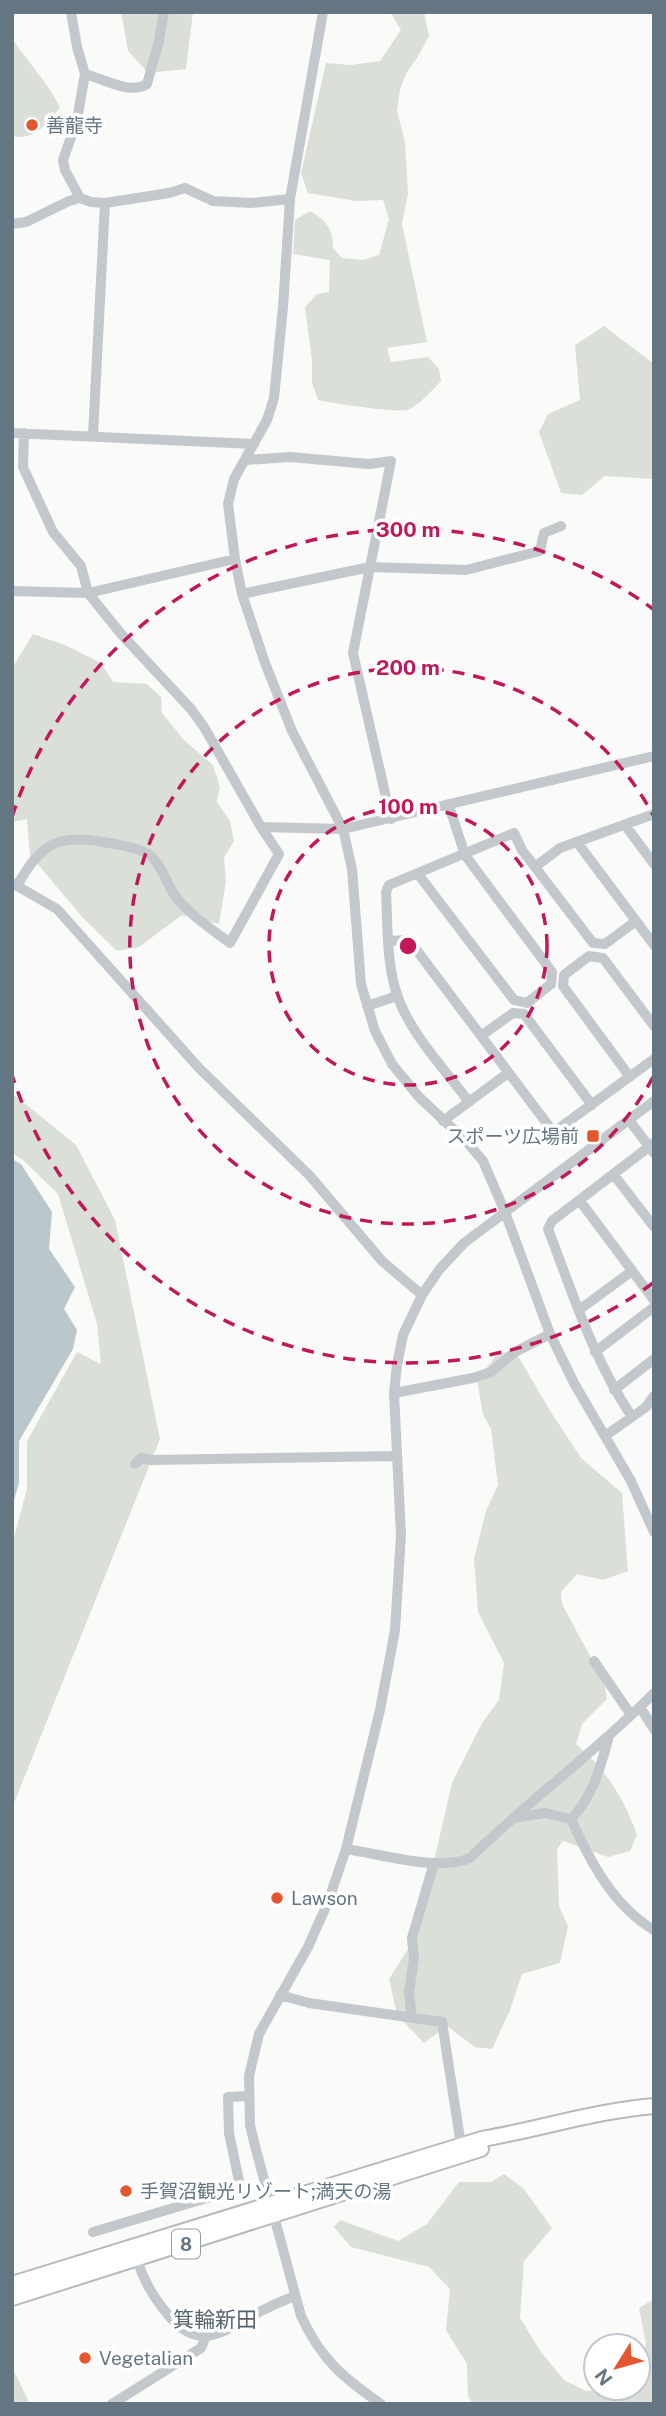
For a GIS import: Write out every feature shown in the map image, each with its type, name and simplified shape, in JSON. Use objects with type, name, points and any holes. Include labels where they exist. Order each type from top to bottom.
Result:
[{"type":"main road","name":"8","points":[[12,2298],[97,2264],[137,2259],[461,2145],[595,2114],[654,2106]]},
{"type":"main road","name":"8","points":[[12,2284],[97,2264],[486,2148],[533,2130]]},
{"type":"street","points":[[71,12],[85,74],[78,120],[63,160],[65,170],[80,198]]},
{"type":"street","points":[[85,74],[130,89],[147,84],[164,12]]},
{"type":"street","points":[[323,12],[290,199],[274,398],[267,420],[234,479],[228,504],[234,559],[242,594],[265,663],[292,731],[343,829],[352,869],[359,964],[367,1006],[376,1031],[392,1064],[419,1097],[466,1141],[483,1161],[550,1334],[574,1384],[631,1481],[654,1532]]},
{"type":"street","points":[[12,224],[26,222],[80,198],[105,203],[185,188],[213,201],[251,203],[290,199]]},
{"type":"street","points":[[93,435],[105,203]]},
{"type":"street","points":[[254,444],[18,433],[23,467],[52,532],[81,566],[88,593],[122,635],[191,709],[279,855],[230,943],[178,901],[163,872],[149,855],[129,847],[82,838],[62,840],[44,850],[30,863],[15,884],[57,909],[200,1068],[310,1176],[382,1261],[422,1296]]},
{"type":"street","points":[[246,460],[290,457],[369,464],[391,461],[353,653],[391,819]]},
{"type":"street","points":[[242,594],[370,567],[466,570],[540,551],[544,533],[561,526]]},
{"type":"street","points":[[12,590],[88,593],[234,559]]},
{"type":"street","points":[[261,827],[343,829],[654,756]]},
{"type":"street","points":[[418,874],[514,1000],[527,1003],[551,984],[552,972],[465,855],[449,806]]},
{"type":"street","points":[[535,867],[560,848],[654,814]]},
{"type":"street","points":[[625,825],[653,863]]},
{"type":"street","points":[[469,1102],[408,1020],[397,996],[389,941],[386,892],[389,885],[514,833],[522,850],[593,943],[605,944],[636,921]]},
{"type":"street","points":[[577,842],[654,945]]},
{"type":"street","points":[[389,941],[409,940],[551,1129],[558,1129],[654,1059]]},
{"type":"street","points":[[630,1077],[563,986],[564,975],[589,956],[603,958],[654,1026]]},
{"type":"street","points":[[367,1006],[397,996]]},
{"type":"street","points":[[481,1036],[513,1013],[524,1014],[592,1105]]},
{"type":"street","points":[[443,1121],[508,1073]]},
{"type":"street","points":[[381,2404],[330,2364],[313,2340],[295,2296],[271,2210],[250,2125],[248,2096],[252,2057],[260,2034],[279,1995],[308,1947],[328,1902],[346,1849],[379,1715],[395,1630],[401,1535],[394,1393],[403,1335],[422,1296],[439,1270],[464,1243],[654,1101]]},
{"type":"street","points":[[629,1120],[652,1148],[552,1221],[548,1229],[594,1352],[632,1417]]},
{"type":"street","points":[[614,1175],[654,1227]]},
{"type":"street","points":[[580,1201],[654,1300]]},
{"type":"street","points":[[579,1310],[632,1271]]},
{"type":"street","points":[[594,1352],[654,1307]]},
{"type":"street","points":[[394,1393],[491,1372],[515,1352],[550,1334]]},
{"type":"street","points":[[614,1390],[654,1359]]},
{"type":"street","points":[[606,1436],[646,1407],[654,1396]]},
{"type":"street","points":[[135,1464],[141,1458],[397,1456]]},
{"type":"street","points":[[594,1661],[631,1715]]},
{"type":"street","points":[[346,1849],[434,1863],[459,1863],[470,1858],[654,1693]]},
{"type":"street","points":[[640,1707],[654,1729]]},
{"type":"street","points":[[571,1819],[584,1805],[596,1784],[608,1736]]},
{"type":"street","points":[[514,1818],[545,1813],[571,1819],[620,1903],[637,1920],[654,1930]]},
{"type":"street","points":[[412,2018],[409,1992],[414,1959],[412,1938],[434,1863]]},
{"type":"street","points":[[279,1995],[309,2003],[442,2022],[461,2145]]},
{"type":"street","points":[[93,2232],[236,2187],[239,2181],[229,2133],[228,2097],[248,2096]]},
{"type":"street","points":[[137,2259],[151,2293],[175,2323],[188,2333],[215,2336],[252,2315],[295,2296]]},
{"type":"street","points":[[112,2404],[201,2348],[206,2336]]},
{"type":"shaded area","points":[[121,12],[193,12],[186,69],[148,73],[128,51]]},
{"type":"shaded area","points":[[390,12],[424,12],[429,36],[407,72],[400,89],[397,111],[405,142],[408,194],[402,224],[427,342],[387,348],[391,362],[428,357],[439,369],[441,381],[417,405],[401,411],[318,400],[312,383],[312,360],[305,307],[317,294],[329,292],[330,260],[293,254],[295,220],[310,211],[328,226],[333,248],[342,258],[363,260],[379,255],[389,219],[383,200],[356,201],[308,193],[301,173],[326,63],[351,65],[380,61],[401,30]]},
{"type":"shaded area","points":[[12,39],[60,107],[40,129],[20,137],[12,136]]},
{"type":"shaded area","points":[[604,326],[654,364],[654,479],[605,476],[582,495],[561,493],[539,432],[548,414],[580,400],[575,345]]},
{"type":"shaded area","points":[[33,634],[65,645],[101,663],[113,682],[147,684],[161,697],[162,713],[184,740],[213,765],[220,787],[217,802],[230,821],[234,841],[224,858],[226,881],[219,924],[182,915],[139,947],[117,951],[83,918],[30,855],[27,819],[12,822],[12,664],[14,665]]},
{"type":"shaded area","points":[[12,1093],[76,1145],[115,1220],[160,1439],[12,1808],[12,1544],[27,1489],[27,1441],[77,1352],[101,1364],[97,1324],[58,1194],[12,1153]]},
{"type":"shaded area","points":[[12,1159],[21,1164],[52,1212],[49,1249],[75,1287],[64,1309],[77,1330],[73,1349],[19,1441],[19,1483],[12,1507]]},
{"type":"shaded area","points":[[514,1349],[581,1458],[622,1493],[628,1571],[603,1580],[577,1574],[561,1592],[562,1604],[604,1682],[607,1699],[582,1724],[576,1744],[613,1785],[637,1835],[630,1851],[608,1857],[563,1841],[557,1849],[559,1906],[568,1926],[560,1963],[522,1974],[510,2010],[492,2049],[475,2047],[447,2026],[424,2043],[397,2015],[389,1979],[417,1935],[452,1783],[482,1723],[499,1700],[504,1663],[478,1612],[474,1559],[486,1511],[498,1485],[491,1429],[483,1414],[477,1380],[496,1356]]},
{"type":"shaded area","points":[[504,2174],[523,2188],[552,2228],[524,2261],[520,2318],[541,2352],[564,2380],[582,2389],[582,2402],[652,2402],[652,2332],[644,2332],[639,2308],[654,2299],[654,2404],[473,2404],[468,2396],[467,2364],[446,2330],[450,2289],[429,2267],[351,2247],[334,2227],[340,2220],[398,2241],[427,2224],[459,2182],[491,2182]]},
{"type":"shaded area","points":[[12,2367],[30,2404],[12,2404]]},
{"type":"place","name":"善龍寺","points":[[32,125]]},
{"type":"place","name":"スポーツ広場前","points":[[593,1136]]},
{"type":"place","name":"Lawson","points":[[277,1898]]},
{"type":"place","name":"手賀沼観光リゾート;満天の湯","points":[[126,2191]]},
{"type":"place","name":"Vegetalian","points":[[85,2358]]},
{"type":"district","name":"箕輪新田","points":[[215,2319]]}]
